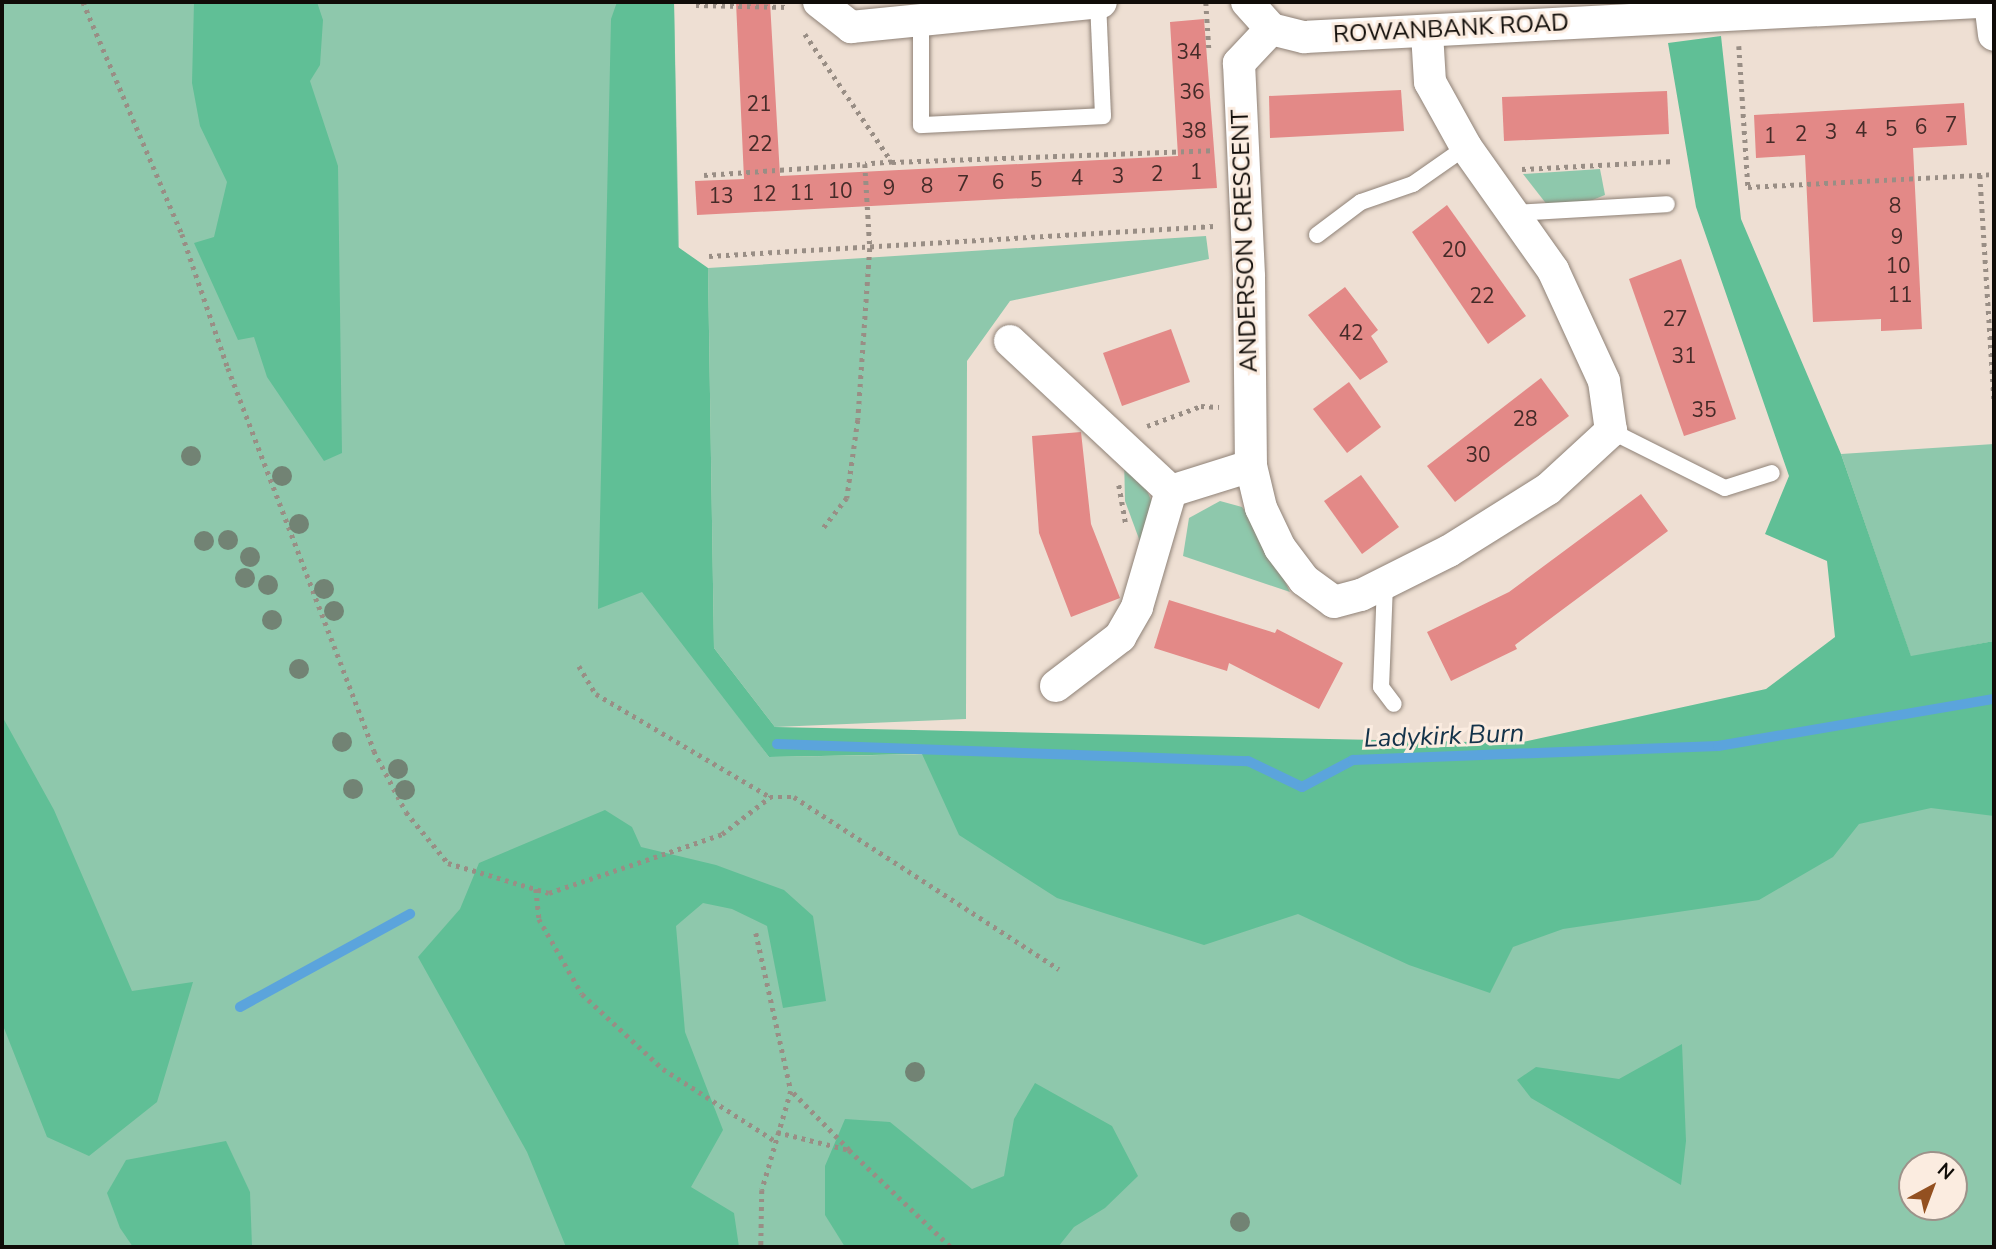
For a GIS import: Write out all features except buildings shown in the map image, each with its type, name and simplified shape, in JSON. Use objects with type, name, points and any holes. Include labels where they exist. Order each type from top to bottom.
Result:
[{"type":"street","points":[[809,12],[851,27],[1100,2]]},
{"type":"street","name":"ROWANBANK ROAD","points":[[1257,13],[1304,37],[1427,33],[1531,13],[1737,13],[1827,5],[1978,2]]},
{"type":"street","points":[[1990,2],[1994,35]]},
{"type":"street","name":"ANDERSON CRESCENT","points":[[1257,13],[1238,63],[1246,225],[1251,466],[1261,508],[1280,548],[1304,580],[1334,602],[1385,584],[1449,551],[1548,489],[1611,431]]},
{"type":"street","points":[[1427,33],[1430,82],[1466,147],[1553,270],[1604,381],[1611,431]]},
{"type":"street","points":[[1010,341],[1171,491]]},
{"type":"street","points":[[1171,491],[1251,466]]},
{"type":"street","points":[[1056,686],[1120,637],[1137,607],[1171,491]]},
{"type":"lane","points":[[921,20],[921,125],[1103,116],[1100,2]]},
{"type":"lane","points":[[1317,235],[1361,202],[1413,184],[1466,147]]},
{"type":"lane","points":[[1513,214],[1667,204]]},
{"type":"lane","points":[[1611,431],[1725,488],[1772,473]]},
{"type":"lane","points":[[1385,584],[1381,687],[1394,704]]},
{"type":"path","points":[[83,2],[182,234],[228,368],[374,751],[406,812],[448,863],[548,893],[722,834],[770,796]]},
{"type":"path","points":[[696,5],[809,12],[806,37],[892,162]]},
{"type":"path","points":[[1737,13],[1748,187],[1994,174]]},
{"type":"path","points":[[704,175],[892,162],[1217,153]]},
{"type":"path","points":[[1514,169],[1674,162]]},
{"type":"path","points":[[823,529],[847,498],[858,420],[870,248],[865,164]]},
{"type":"path","points":[[1980,175],[1994,400]]},
{"type":"path","points":[[709,256],[1246,225]]},
{"type":"path","points":[[1987,295],[1994,294]]},
{"type":"path","points":[[1151,558],[1136,551],[1120,504],[1117,457],[1144,428],[1201,406],[1251,409]]},
{"type":"path","points":[[579,666],[596,695],[770,796],[794,797],[1059,969]]},
{"type":"path","points":[[536,889],[539,919],[582,994],[663,1069],[775,1141]]},
{"type":"path","points":[[756,933],[791,1091],[762,1190],[761,1247]]},
{"type":"path","points":[[791,1091],[951,1247]]},
{"type":"path","points":[[777,1132],[849,1150]]},
{"type":"green space","points":[[2,2],[674,2],[687,648],[769,757],[1905,737],[1994,719],[1994,1247],[2,1247]]},
{"type":"green space","points":[[194,2],[317,2],[323,20],[320,65],[310,81],[338,166],[342,453],[324,461],[267,377],[254,337],[238,340],[194,243],[214,237],[227,182],[200,126],[192,83]]},
{"type":"green space","points":[[617,2],[674,2],[678,247],[708,268],[714,648],[775,727],[1518,743],[1766,689],[1835,637],[1827,561],[1765,534],[1789,476],[1696,207],[1668,43],[1721,36],[1741,219],[1841,454],[1911,656],[1994,641],[1994,816],[1931,808],[1859,824],[1833,857],[1759,900],[1563,929],[1513,947],[1490,993],[1409,965],[1298,914],[1204,945],[1057,898],[959,835],[922,754],[769,757],[642,592],[598,609],[611,19]]},
{"type":"green space","points":[[1600,169],[1605,195],[1585,203],[1548,206],[1523,174]]},
{"type":"green space","points":[[1206,236],[1209,259],[1010,301],[967,361],[966,719],[775,727],[714,648],[708,268]]},
{"type":"green space","points":[[1994,444],[1994,641],[1911,657],[1841,454]]},
{"type":"green space","points":[[1124,456],[1140,475],[1156,511],[1142,547],[1125,501]]},
{"type":"green space","points":[[1220,501],[1242,507],[1263,535],[1290,592],[1183,556],[1189,518]]},
{"type":"green space","points":[[2,716],[54,810],[132,991],[193,982],[157,1102],[89,1156],[47,1137],[2,1023]]},
{"type":"green space","points":[[605,810],[632,827],[641,847],[716,865],[784,890],[813,916],[826,1001],[783,1008],[767,926],[732,909],[703,903],[676,926],[685,1032],[723,1130],[691,1187],[734,1213],[739,1247],[566,1247],[527,1152],[418,957],[460,909],[479,863]]},
{"type":"green space","points":[[1682,1044],[1686,1141],[1681,1185],[1531,1098],[1517,1080],[1536,1067],[1619,1079]]},
{"type":"green space","points":[[1035,1083],[1112,1126],[1138,1176],[1105,1208],[1074,1227],[1058,1247],[845,1247],[825,1215],[825,1166],[845,1119],[890,1122],[972,1189],[1004,1176],[1014,1119]]},
{"type":"green space","points":[[226,1141],[250,1192],[252,1247],[133,1247],[120,1228],[107,1193],[126,1160]]},
{"type":"waterway","name":"Ladykirk Burn","points":[[777,744],[1248,761],[1302,787],[1353,760],[1718,746],[1994,699]]},
{"type":"waterway","points":[[240,1007],[410,914]]}]
